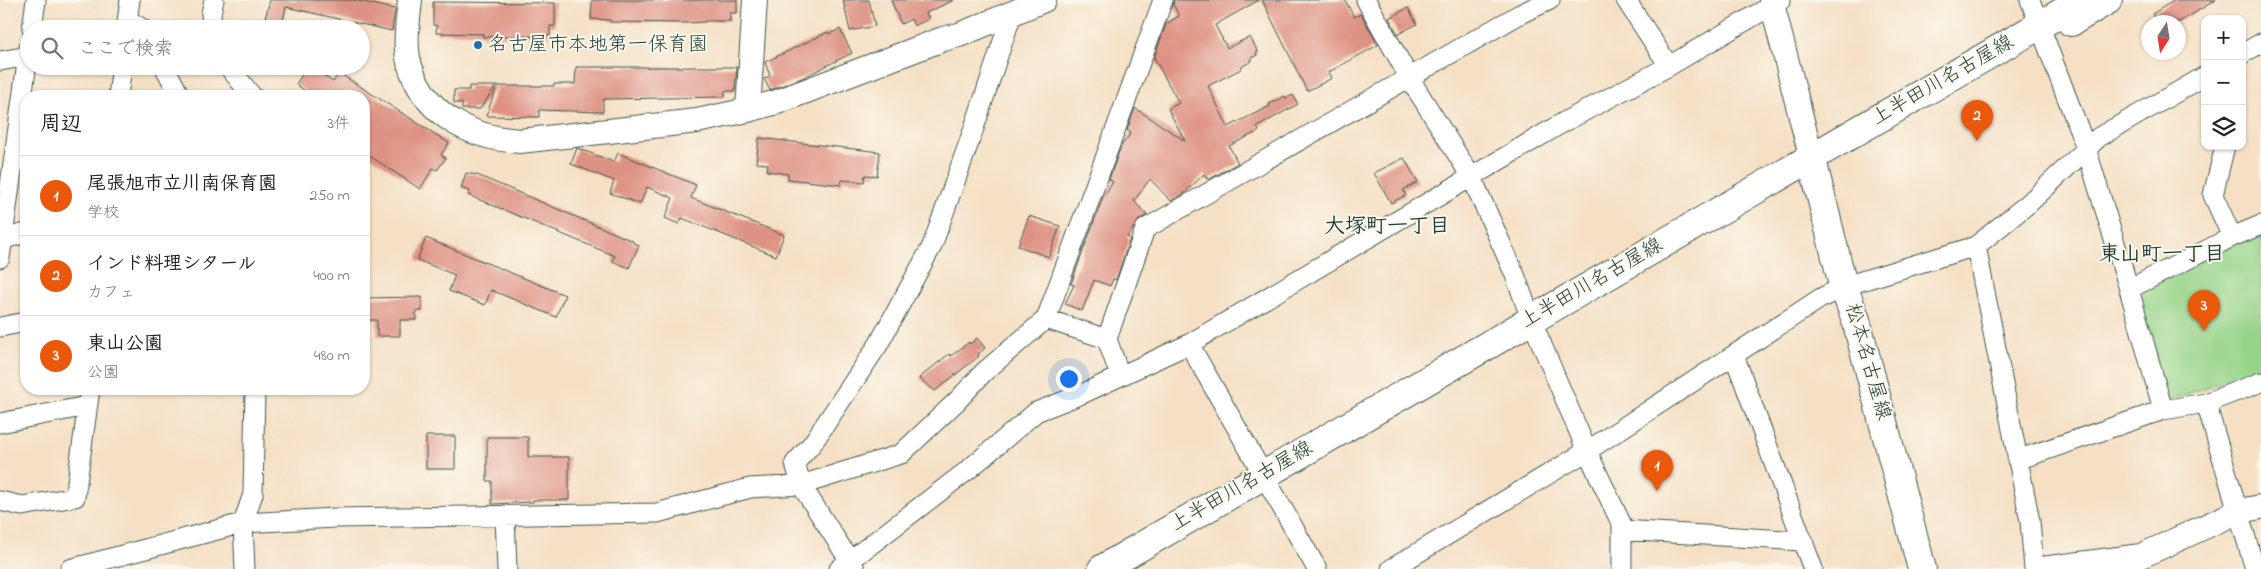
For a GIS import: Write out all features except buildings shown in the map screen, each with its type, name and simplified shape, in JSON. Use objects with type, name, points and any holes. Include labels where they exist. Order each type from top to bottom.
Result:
[{"type":"main road","name":"上半田川名古屋線","points":[[2042,32],[2084,0]]},
{"type":"main road","name":"上半田川名古屋線","points":[[1102,569],[1267,481],[2042,32],[2108,0]]},
{"type":"main road","name":"松本名古屋線","points":[[1813,163],[1845,286],[1872,376],[1922,569]]},
{"type":"main road","name":"上半田川名古屋線","points":[[1129,569],[1267,481]]},
{"type":"street","points":[[33,20],[36,0]]},
{"type":"street","points":[[130,0],[132,20]]},
{"type":"street","points":[[211,20],[214,0]]},
{"type":"street","points":[[410,0],[406,40],[410,68],[421,91],[441,114],[466,129],[495,139],[520,140],[697,120],[748,110],[777,102],[1012,14],[1044,0]]},
{"type":"street","points":[[748,110],[755,0]]},
{"type":"street","points":[[70,569],[243,523],[335,518],[656,513],[750,488],[802,485],[901,454],[984,372],[1046,319],[1163,0]]},
{"type":"street","points":[[1366,0],[1410,79],[1472,178],[1515,274],[1534,326],[1587,451],[1622,525],[1622,569]]},
{"type":"street","points":[[1120,376],[1107,339],[1145,229],[1410,79],[1520,14],[1550,0]]},
{"type":"street","points":[[1626,0],[1669,66]]},
{"type":"street","points":[[2030,0],[2086,148],[2163,410]]},
{"type":"street","points":[[1012,14],[932,246],[878,344],[812,444],[795,463],[802,485],[848,566],[968,470],[1036,412],[1082,394],[1188,344],[1564,122],[1669,66],[1775,2],[1813,163]]},
{"type":"street","points":[[0,62],[20,55]]},
{"type":"street","points":[[20,90],[23,75]]},
{"type":"street","points":[[119,90],[121,75]]},
{"type":"street","points":[[169,75],[177,90]]},
{"type":"street","points":[[235,75],[247,90]]},
{"type":"street","points":[[1391,569],[1411,564],[1821,298],[1845,286],[1976,246],[2029,203],[2099,137],[2201,78]]},
{"type":"street","points":[[0,258],[8,148],[20,90]]},
{"type":"street","points":[[2224,150],[2213,195],[2232,237]]},
{"type":"street","points":[[2129,289],[2232,237],[2261,225]]},
{"type":"street","points":[[1,240],[20,235]]},
{"type":"street","points":[[1976,246],[2016,460],[2030,521],[2034,569]]},
{"type":"street","points":[[1046,319],[1107,339]]},
{"type":"street","points":[[0,327],[20,323]]},
{"type":"street","points":[[1188,344],[1317,569]]},
{"type":"street","points":[[1734,355],[1812,569]]},
{"type":"street","points":[[2016,460],[2163,410],[2206,404],[2261,382]]},
{"type":"street","points":[[245,569],[243,523],[253,494],[255,395]]},
{"type":"street","points":[[0,423],[88,397],[75,497],[22,506],[0,502]]},
{"type":"street","points":[[2206,404],[2250,509],[2255,569]]},
{"type":"street","points":[[2042,569],[2141,556],[2250,509]]},
{"type":"street","points":[[505,515],[507,569]]},
{"type":"street","points":[[1622,530],[1802,541]]},
{"type":"green space","points":[[2261,231],[2261,369],[2167,401],[2136,292]]},
{"type":"place","name":"名古屋市本地第一保育園","points":[[478,45]]},
{"type":"place","name":"インド料理シタール","points":[[1977,141]]},
{"type":"place","name":"東山公園","points":[[2204,331]]},
{"type":"place","name":"尾張旭市立川南保育園","points":[[1657,491]]},
{"type":"district","name":"大塚町一丁目","points":[[1387,227]]},
{"type":"district","name":"東山町一丁目","points":[[2162,255]]}]
